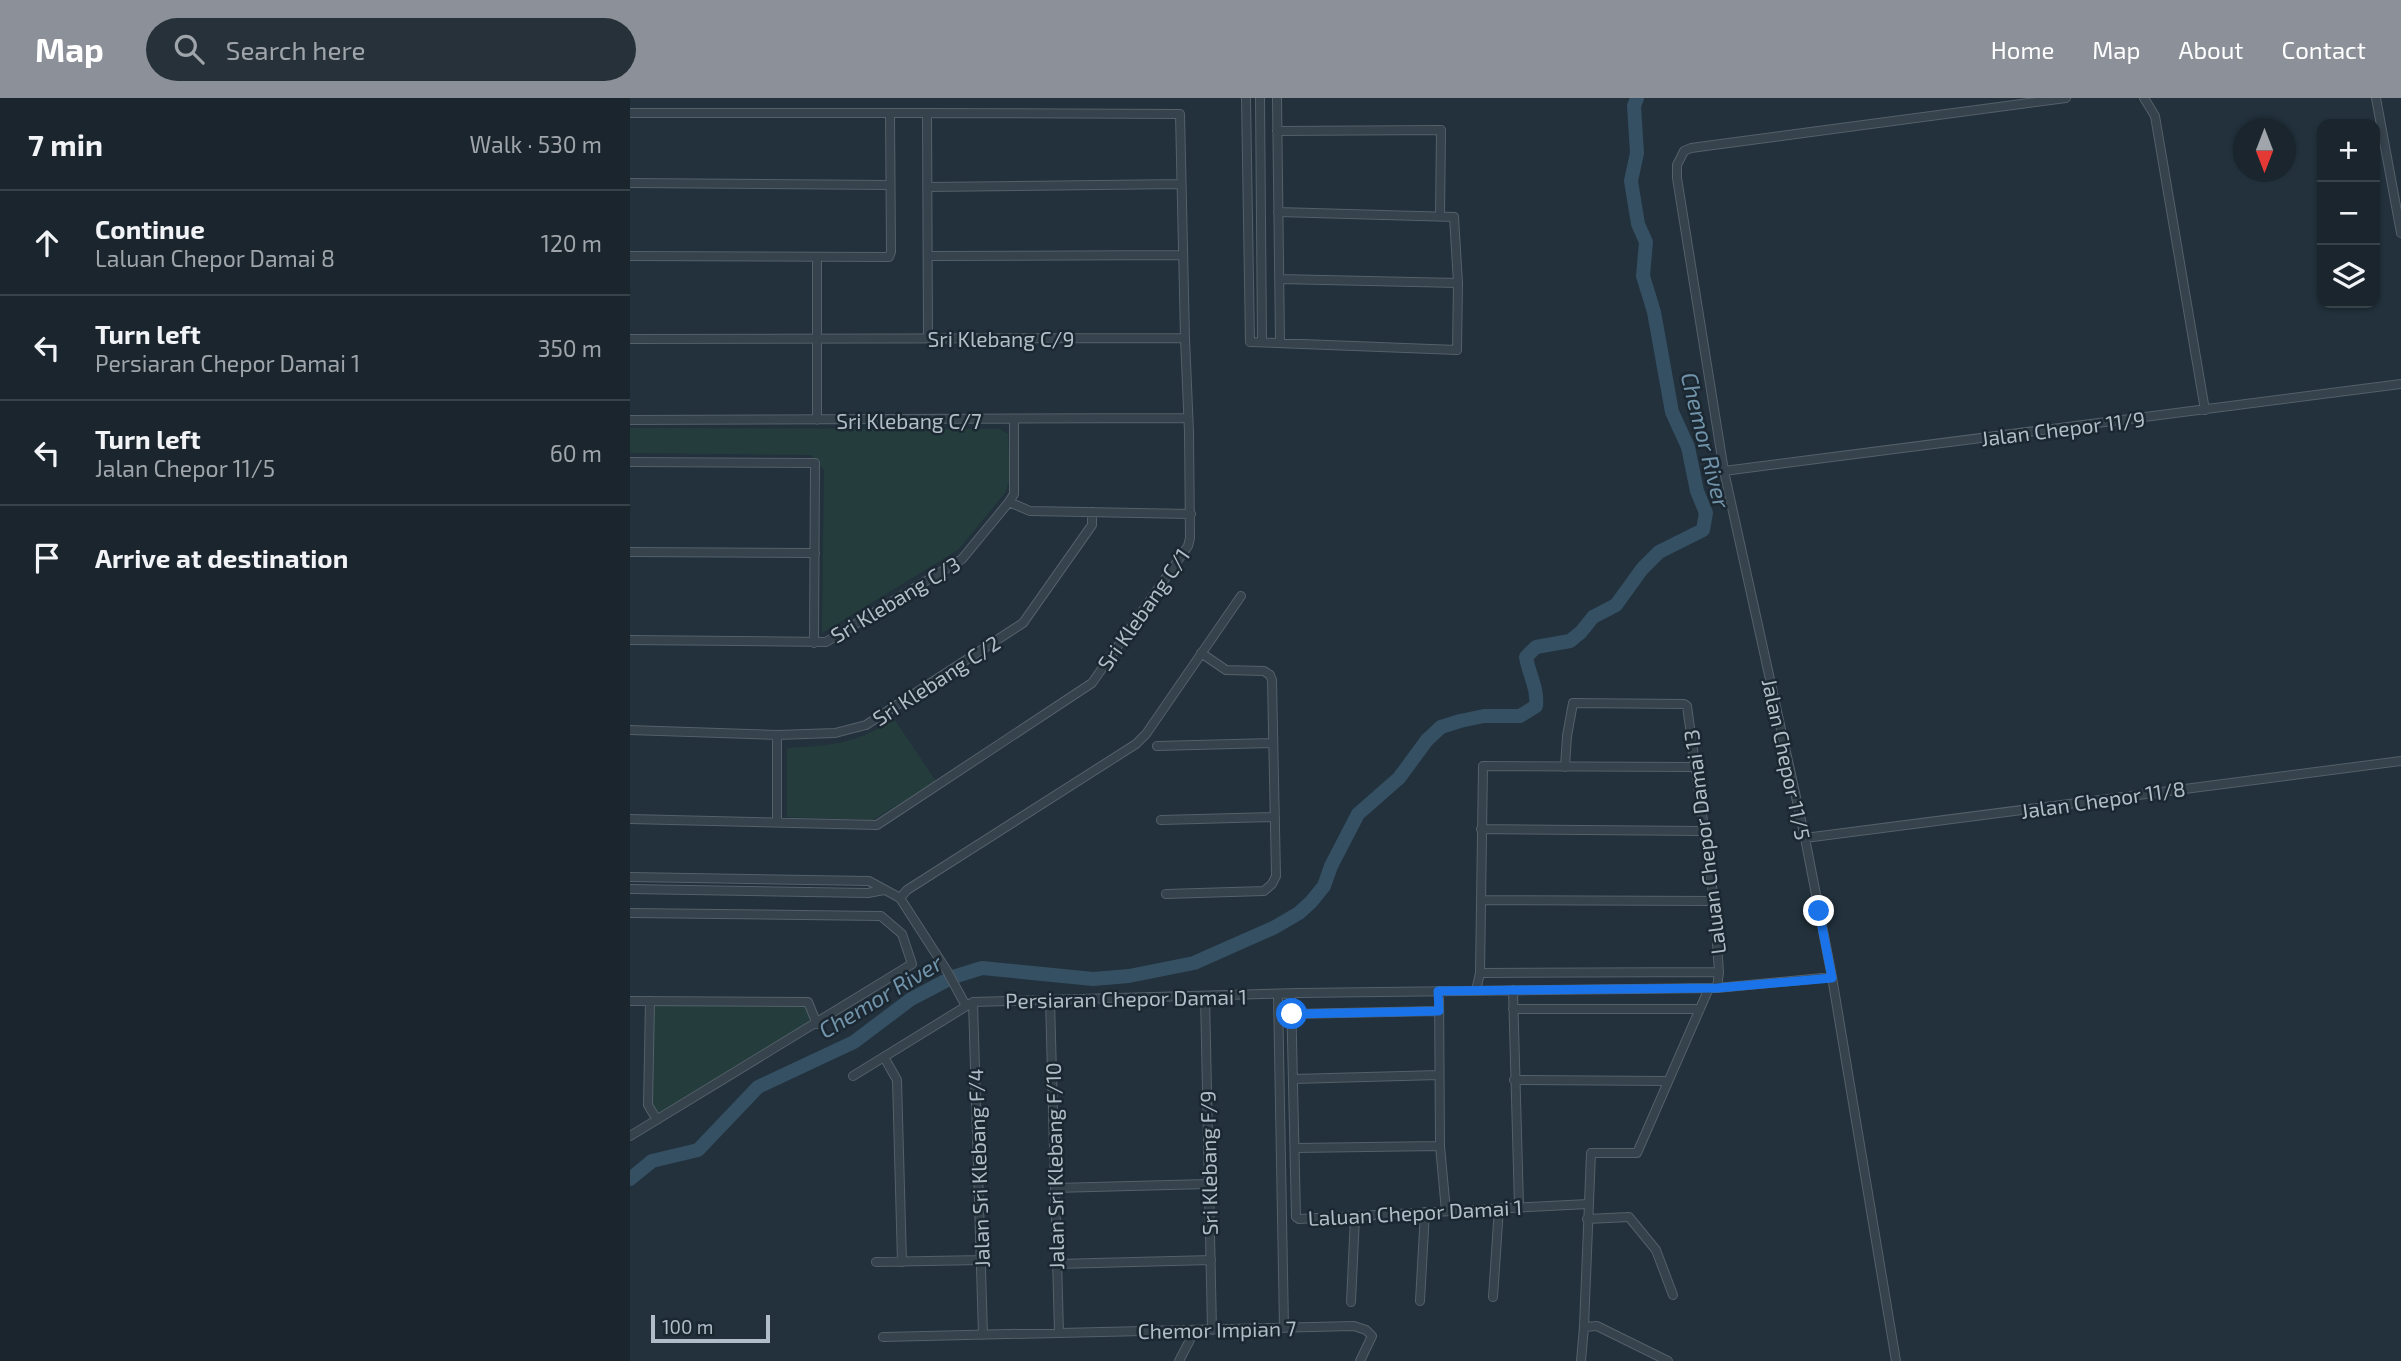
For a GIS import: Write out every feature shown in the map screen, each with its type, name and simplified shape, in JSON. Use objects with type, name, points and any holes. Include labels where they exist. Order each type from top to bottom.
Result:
[{"type":"street","points":[[1246,98],[1250,342],[1457,350],[1458,283],[1454,217],[1278,212]]},
{"type":"street","points":[[1260,98],[1262,342]]},
{"type":"street","points":[[1277,98],[1280,343]]},
{"type":"street","name":"Jalan Chepor 11/5","points":[[1896,1361],[1832,978],[1805,838],[1724,471],[1677,165],[1684,151],[1691,148],[2066,98]]},
{"type":"street","points":[[2144,98],[2155,116],[2205,411]]},
{"type":"street","points":[[2376,98],[2401,233]]},
{"type":"street","points":[[630,113],[925,113]]},
{"type":"street","points":[[630,256],[889,257],[890,113]]},
{"type":"street","name":"Sri Klebang C/1","points":[[630,819],[877,825],[1092,683],[1188,546],[1191,514],[1180,114],[927,113],[928,187]]},
{"type":"street","points":[[1277,131],[1441,130],[1440,216]]},
{"type":"street","points":[[630,183],[890,184]]},
{"type":"street","points":[[928,338],[928,187],[1181,184]]},
{"type":"street","points":[[928,256],[1183,256]]},
{"type":"street","points":[[817,257],[817,420]]},
{"type":"street","points":[[1279,279],[1458,283]]},
{"type":"street","name":"Sri Klebang C/9","points":[[630,339],[1185,338]]},
{"type":"street","name":"Jalan Chepor 11/9","points":[[1724,471],[2401,384]]},
{"type":"street","name":"Sri Klebang C/7","points":[[630,419],[1188,418]]},
{"type":"street","points":[[1014,420],[1014,488],[1009,502],[1030,511],[1191,514]]},
{"type":"street","points":[[630,462],[815,463],[814,643]]},
{"type":"street","name":"Sri Klebang C/3","points":[[630,640],[826,642],[962,559],[1009,502]]},
{"type":"street","name":"Sri Klebang C/2","points":[[630,730],[777,735],[835,733],[866,726],[1023,623],[1091,525],[1092,512]]},
{"type":"street","points":[[630,552],[814,553]]},
{"type":"street","points":[[900,898],[908,890],[1136,744],[1146,734],[1241,596]]},
{"type":"street","points":[[1166,894],[1264,891],[1276,876],[1272,680],[1270,674],[1264,671],[1226,670],[1202,653]]},
{"type":"street","name":"Laluan Chepor Damai 13","points":[[1565,767],[1572,706],[1577,702],[1687,706],[1714,901],[1719,972],[1713,988]]},
{"type":"street","points":[[777,735],[777,822]]},
{"type":"street","points":[[1157,746],[1273,743]]},
{"type":"street","name":"Jalan Chepor 11/8","points":[[1805,838],[2401,761]]},
{"type":"street","points":[[1476,991],[1480,973],[1483,766],[1695,766]]},
{"type":"street","points":[[1161,820],[1275,817]]},
{"type":"street","points":[[1481,829],[1704,831]]},
{"type":"street","points":[[630,877],[869,881],[900,898],[970,1004],[853,1076]]},
{"type":"street","points":[[630,888],[868,893],[884,890]]},
{"type":"street","points":[[1481,900],[1714,901]]},
{"type":"street","points":[[630,913],[881,916],[902,934],[912,964],[630,1136]]},
{"type":"street","points":[[1480,973],[1719,972]]},
{"type":"street","name":"Persiaran Chepor Damai 1","points":[[970,1004],[1278,994],[1713,988],[1832,978]]},
{"type":"street","points":[[1581,1361],[1591,1153],[1637,1153],[1700,1009],[1713,988]]},
{"type":"street","points":[[1513,990],[1519,1206]]},
{"type":"street","points":[[1438,991],[1440,1146],[1446,1211]]},
{"type":"street","points":[[1278,994],[1284,1328]]},
{"type":"street","name":"Laluan Chepor Damai 1","points":[[1291,994],[1296,1217],[1301,1220],[1588,1204]]},
{"type":"street","name":"Sri Klebang F/9","points":[[1205,996],[1212,1329]]},
{"type":"street","name":"Jalan Sri Klebang F/10","points":[[1050,1000],[1059,1333]]},
{"type":"street","points":[[630,1001],[808,1002],[817,1024]]},
{"type":"street","points":[[650,1001],[648,1105],[657,1119]]},
{"type":"street","name":"Jalan Sri Klebang F/4","points":[[970,1004],[983,1335]]},
{"type":"street","points":[[1513,1009],[1700,1009]]},
{"type":"street","points":[[1292,1014],[1439,1011]]},
{"type":"street","points":[[884,1057],[897,1080],[902,1262]]},
{"type":"street","points":[[1293,1079],[1439,1075]]},
{"type":"street","points":[[1514,1080],[1668,1081]]},
{"type":"street","points":[[1295,1148],[1440,1146]]},
{"type":"street","points":[[1055,1188],[1207,1185]]},
{"type":"street","points":[[1493,1297],[1499,1208]]},
{"type":"street","points":[[1420,1301],[1425,1212]]},
{"type":"street","points":[[1351,1302],[1355,1217]]},
{"type":"street","points":[[1587,1219],[1629,1217],[1656,1250],[1673,1295]]},
{"type":"street","points":[[876,1262],[981,1260]]},
{"type":"street","points":[[1057,1264],[1211,1260]]},
{"type":"street","name":"Chemor Impian 7","points":[[883,1338],[1354,1326],[1366,1330],[1372,1336],[1360,1361]]},
{"type":"street","points":[[1584,1327],[1597,1326],[1668,1361]]},
{"type":"street","points":[[1179,1361],[1192,1336]]},
{"type":"green space","points":[[630,428],[999,429],[1008,434],[1010,479],[1005,493],[958,550],[822,633],[824,470],[811,455],[630,453]]},
{"type":"green space","points":[[894,719],[936,781],[873,820],[787,817],[787,748],[855,739]]},
{"type":"green space","points":[[650,1001],[808,1002],[817,1024],[657,1120],[648,1105]]},
{"type":"waterway","name":"Chemor River","points":[[630,1179],[652,1161],[698,1150],[758,1087],[854,1042],[911,999],[953,977],[982,968],[1093,979],[1129,976],[1194,963],[1275,927],[1299,913],[1324,886],[1331,866],[1358,814],[1399,778],[1427,740],[1441,727],[1460,721],[1484,716],[1520,716],[1536,706],[1535,687],[1526,657],[1536,647],[1570,641],[1593,617],[1616,605],[1642,569],[1659,552],[1703,530],[1706,513],[1697,491],[1688,447],[1672,412],[1654,312],[1643,276],[1646,242],[1638,224],[1631,181],[1637,153],[1634,106],[1637,98]]},
{"type":"route","points":[[1292,1014],[1439,1011],[1438,991],[1717,988],[1832,978],[1819,911]]}]
